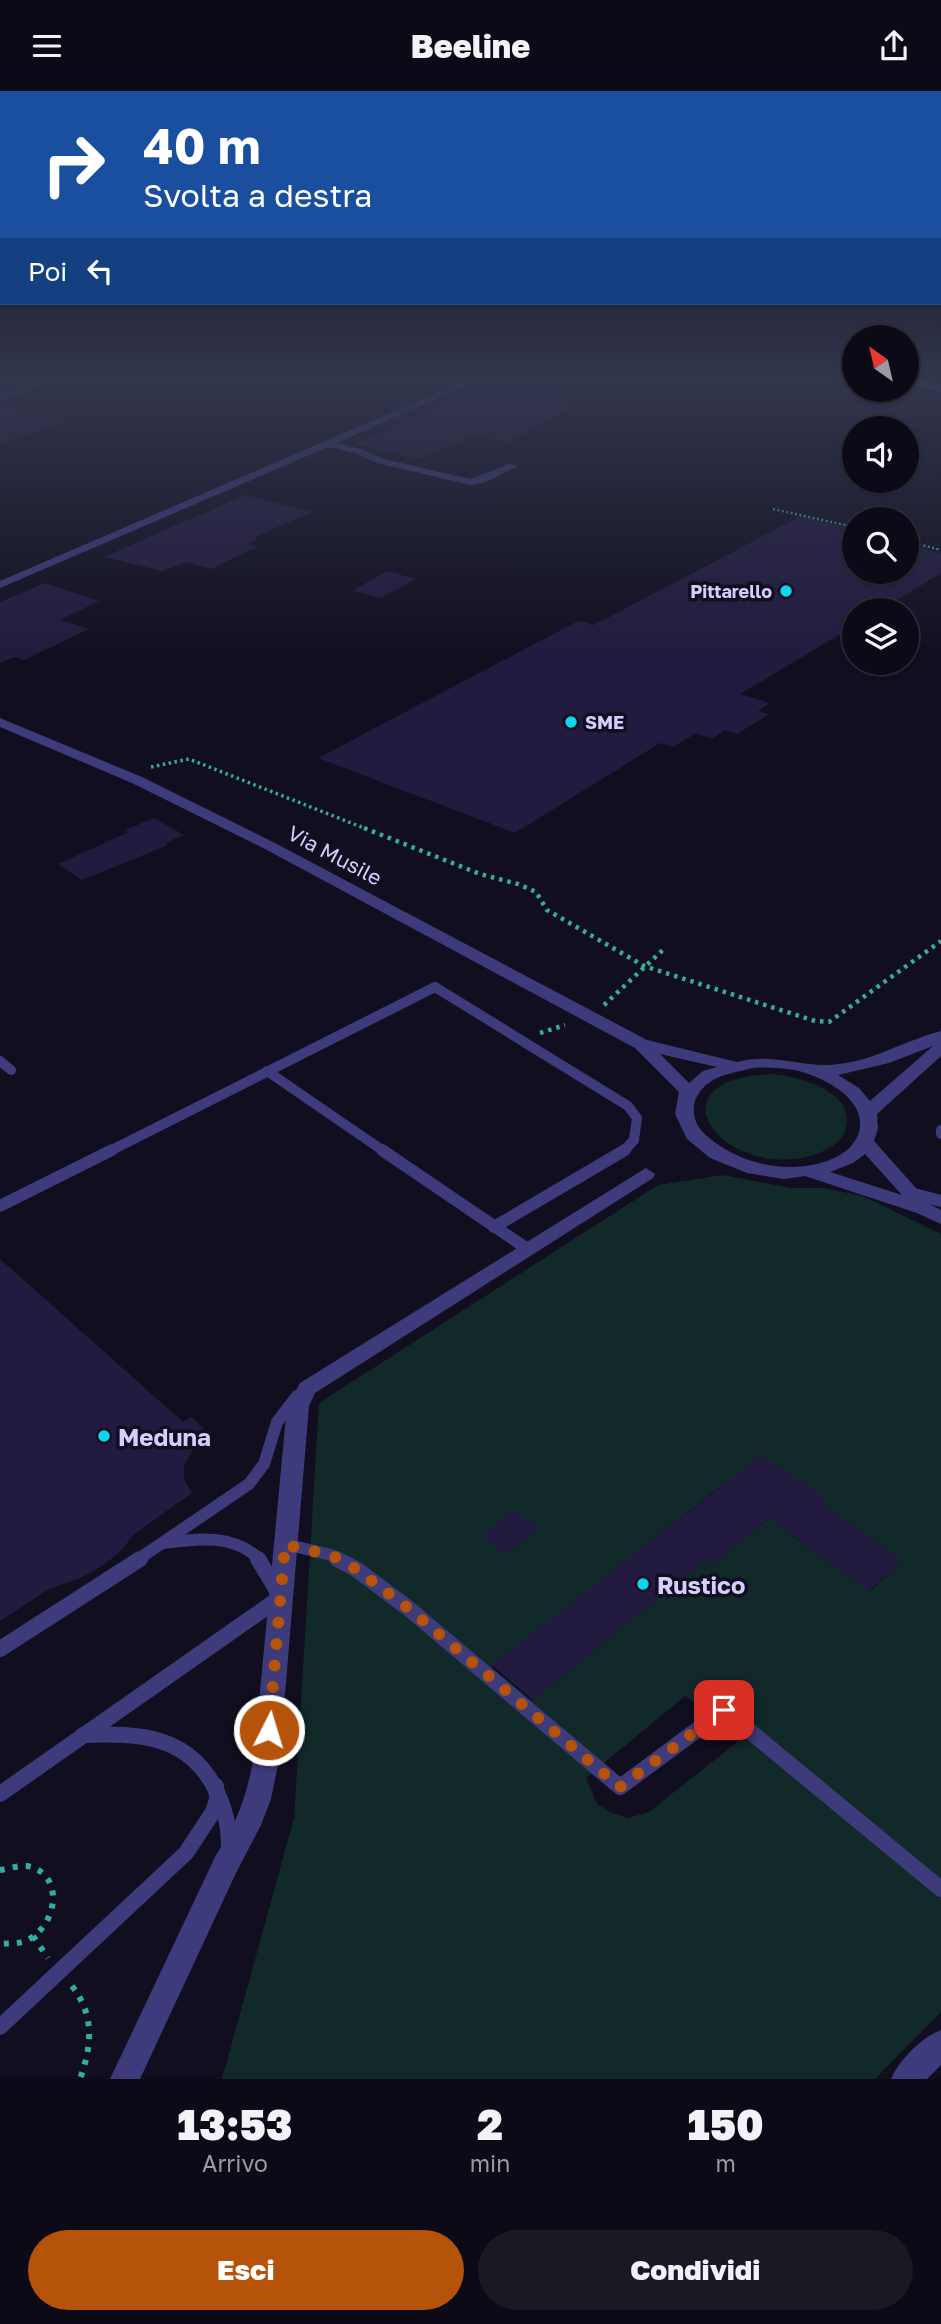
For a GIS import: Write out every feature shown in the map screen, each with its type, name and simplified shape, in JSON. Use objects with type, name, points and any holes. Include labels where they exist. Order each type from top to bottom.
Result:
[{"type":"street","points":[[0,585],[269,470]]},
{"type":"street","points":[[419,470],[470,482],[484,480],[505,470]]},
{"type":"street","name":"Via Musile","points":[[0,722],[137,780],[270,846],[641,1044]]},
{"type":"street","points":[[818,1072],[858,1068],[876,1063],[941,1036]]},
{"type":"street","points":[[641,1044],[734,1066]]},
{"type":"street","points":[[641,1044],[689,1092]]},
{"type":"street","points":[[867,1112],[938,1052]]},
{"type":"street","points":[[811,1172],[844,1161],[864,1142],[869,1128],[867,1112],[849,1089],[818,1072],[780,1063],[734,1066],[711,1074],[689,1092],[684,1105],[686,1126],[700,1144],[713,1154],[740,1166],[764,1172],[811,1172],[935,1209]]},
{"type":"street","points":[[864,1142],[910,1193],[935,1209]]},
{"type":"street","points":[[125,2079],[226,1864],[238,1847],[257,1808],[262,1785],[298,1406],[307,1388],[646,1174]]},
{"type":"street","points":[[906,2079],[941,2044]]},
{"type":"lane","points":[[0,1206],[435,986],[613,1095],[628,1106],[637,1118],[634,1140],[624,1151],[495,1227]]},
{"type":"lane","points":[[0,1061],[12,1070]]},
{"type":"lane","points":[[267,1071],[526,1248]]},
{"type":"lane","points":[[0,1649],[231,1498],[258,1474],[264,1464],[277,1422],[291,1401],[307,1388]]},
{"type":"lane","points":[[0,1794],[281,1597],[264,1566],[246,1548],[235,1543],[206,1539],[164,1542]]},
{"type":"lane","points":[[285,1545],[331,1555],[356,1569],[408,1608],[620,1787],[724,1710],[941,1889]]},
{"type":"lane","points":[[83,1735],[130,1734],[164,1741],[191,1755],[211,1776],[216,1786],[230,1830],[226,1864]]},
{"type":"lane","points":[[0,2027],[186,1853],[213,1812],[217,1799],[216,1786]]},
{"type":"path","points":[[773,509],[842,524]]},
{"type":"path","points":[[919,544],[941,550]]},
{"type":"path","points":[[148,767],[189,759],[460,866],[518,884],[536,892],[547,910],[644,966],[815,1021],[829,1022],[941,941]]},
{"type":"path","points":[[0,1870],[25,1866],[38,1869],[55,1887],[56,1900],[53,1914],[45,1926],[33,1936],[20,1943],[0,1944]]},
{"type":"path","points":[[33,1936],[59,1973],[77,1992],[92,2023],[90,2055],[80,2079]]},
{"type":"green space","points":[[773,1074],[810,1083],[834,1095],[847,1115],[846,1128],[839,1140],[819,1153],[785,1160],[755,1156],[730,1144],[712,1128],[706,1110],[712,1093],[733,1080]]},
{"type":"green space","points":[[723,1175],[791,1188],[824,1188],[863,1196],[941,1234],[941,2012],[875,2079],[222,2079],[294,1818],[319,1403],[658,1185]],"holes":[[[720,1487],[767,1520],[713,1564],[706,1559],[532,1701],[491,1667]],[[826,1499],[822,1504],[902,1561],[870,1591],[786,1531]],[[537,1529],[505,1555],[483,1536]],[[685,1696],[741,1739],[649,1812],[628,1818],[597,1804],[586,1778]]]},
{"type":"building","points":[[245,495],[312,512],[255,537],[259,538],[247,544],[257,547],[211,569],[187,562],[162,571],[104,557]]},
{"type":"building","name":"SME","points":[[801,516],[842,527],[842,584],[919,584],[919,547],[941,553],[941,573],[900,598],[842,598],[842,633],[740,694],[770,703],[758,711],[769,714],[737,734],[725,730],[712,739],[696,733],[673,747],[660,743],[515,833],[318,758],[578,621],[594,625]]},
{"type":"building","points":[[387,571],[416,579],[381,598],[352,591]]},
{"type":"building","points":[[45,583],[99,601],[60,620],[89,629],[24,660],[14,657],[0,663],[0,602]]},
{"type":"building","points":[[154,818],[184,835],[165,843],[168,845],[82,880],[58,864],[129,832],[125,830]]},
{"type":"building","name":"Meduna","points":[[0,1259],[183,1422],[191,1417],[211,1435],[193,1450],[184,1466],[184,1479],[192,1493],[133,1535],[122,1550],[105,1564],[83,1577],[47,1590],[0,1621]]},
{"type":"building","points":[[762,1455],[827,1499],[822,1504],[902,1561],[869,1591],[769,1518],[713,1564],[706,1559],[533,1700],[492,1665]]},
{"type":"building","points":[[514,1510],[538,1529],[505,1555],[482,1536]]},
{"type":"place","name":"Pittarello","points":[[786,591]]},
{"type":"place","name":"SME","points":[[571,722]]},
{"type":"place","name":"Meduna","points":[[104,1436]]},
{"type":"place","name":"Rustico","points":[[643,1584]]},
{"type":"route","points":[[269,1730],[285,1545],[331,1555],[356,1569],[408,1608],[620,1787],[724,1710]]}]
